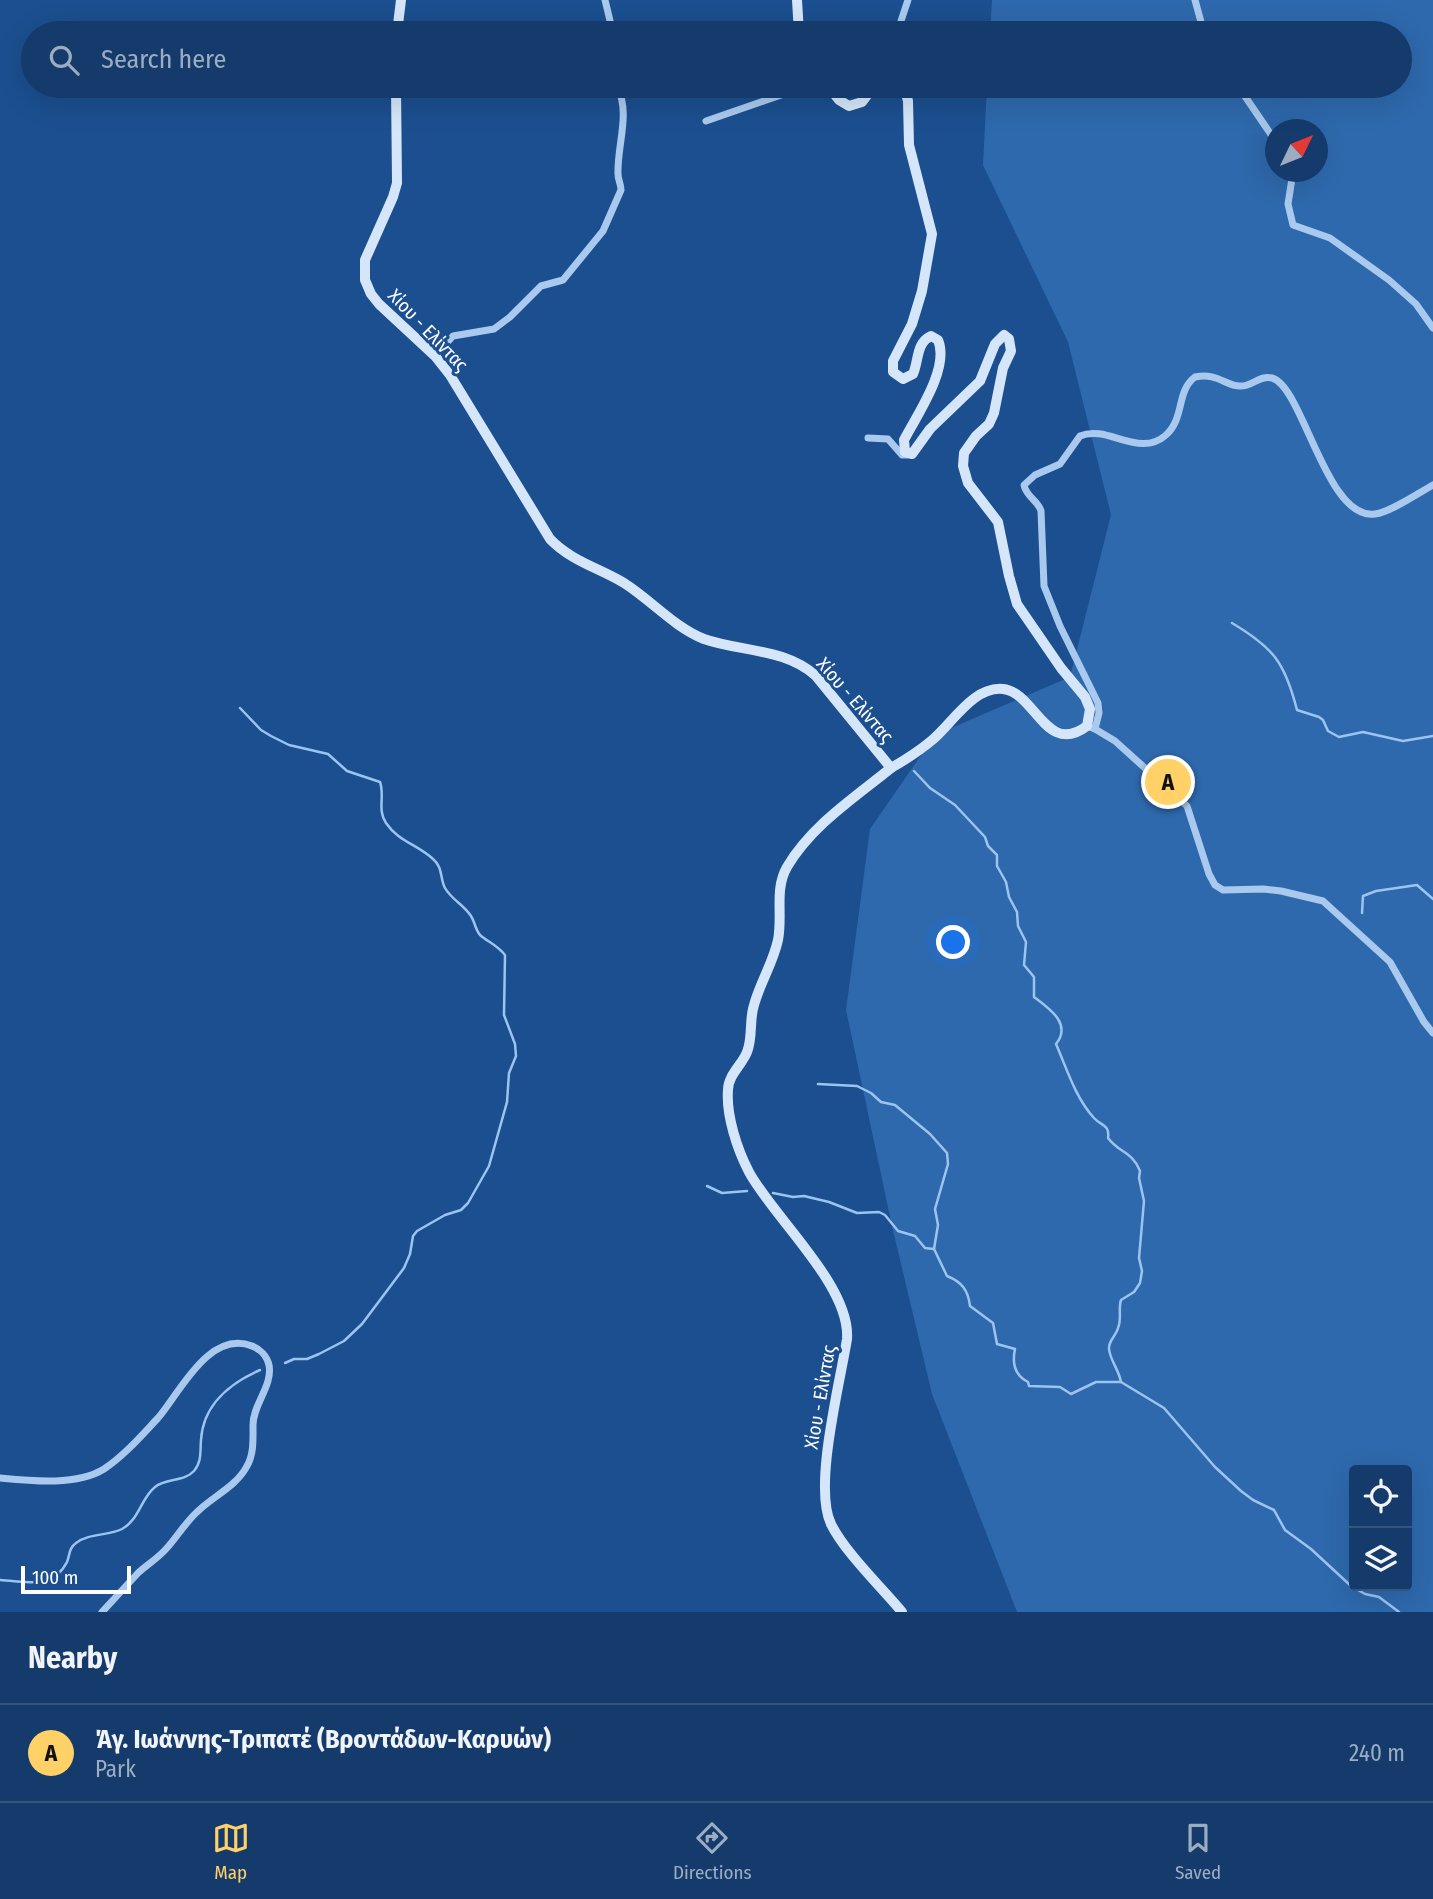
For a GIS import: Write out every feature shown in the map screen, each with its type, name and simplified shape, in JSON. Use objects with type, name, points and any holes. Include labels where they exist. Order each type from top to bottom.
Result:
[{"type":"main road","points":[[398,21],[401,0]]},
{"type":"main road","points":[[797,0],[798,21]]},
{"type":"main road","name":"Χίου - Ελίντας","points":[[396,98],[397,183],[365,260],[365,280],[379,304],[435,356],[461,389],[550,539],[561,550],[622,582],[696,635],[725,645],[769,653],[804,667],[816,676],[891,768],[817,829],[798,851],[785,872],[780,887],[778,939],[753,1005],[748,1050],[731,1077],[727,1089],[730,1114],[749,1173],[818,1267],[845,1318],[847,1339],[824,1475],[828,1518],[839,1538],[902,1612]]},
{"type":"main road","points":[[837,98],[849,106],[862,102],[865,98]]},
{"type":"main road","points":[[891,768],[929,743],[969,703],[993,690],[1006,689],[1015,693],[1040,720],[1056,731],[1073,734],[1091,727],[1090,709],[1085,697],[1061,668],[1017,604],[998,522],[968,483],[963,466],[964,453],[989,424],[994,413],[1003,368],[1011,351],[1011,343],[1006,336],[1001,337],[995,344],[980,382],[930,429],[912,454],[903,448],[904,440],[936,377],[941,352],[938,340],[931,336],[920,345],[916,369],[910,378],[903,379],[893,372],[893,361],[912,324],[922,291],[932,234],[909,145],[907,98]]},
{"type":"street","points":[[605,0],[610,21]]},
{"type":"street","points":[[901,21],[908,0]]},
{"type":"street","points":[[1195,0],[1201,21]]},
{"type":"street","points":[[435,356],[456,334],[494,329],[541,286],[563,280],[603,231],[621,190],[617,177],[622,141],[620,98]]},
{"type":"street","points":[[706,121],[772,98]]},
{"type":"street","points":[[1246,98],[1265,126]]},
{"type":"street","points":[[1291,182],[1288,204],[1293,225],[1330,238],[1389,280],[1416,304],[1433,328]]},
{"type":"street","points":[[1433,485],[1380,513],[1366,514],[1357,510],[1343,495],[1318,458],[1287,389],[1275,379],[1267,377],[1242,386],[1210,375],[1195,377],[1184,390],[1178,421],[1166,435],[1155,441],[1133,443],[1092,433],[1080,436],[1060,464],[1029,479],[1024,489],[1039,504],[1041,511],[1044,586],[1060,626],[1098,703],[1099,713],[1091,727],[1125,749],[1187,806],[1215,885],[1223,890],[1282,891],[1323,901],[1390,962],[1424,1023],[1433,1033]]},
{"type":"street","points":[[868,438],[888,439],[902,456],[909,454]]},
{"type":"street","points":[[0,1478],[58,1480],[102,1470],[158,1418],[186,1378],[204,1360],[223,1347],[243,1344],[256,1347],[265,1356],[269,1365],[269,1377],[254,1409],[253,1449],[247,1466],[225,1490],[199,1509],[166,1549],[102,1612]]},
{"type":"shaded area","points":[[992,0],[1433,0],[1433,1612],[1017,1612],[932,1394],[892,1226],[846,1010],[870,829],[935,735],[1070,677],[1111,515],[1068,342],[983,165],[986,98],[1412,98],[1412,21],[991,21]]},
{"type":"waterway","points":[[1232,623],[1268,649],[1288,680],[1297,710],[1319,717],[1328,731],[1339,737],[1363,732],[1403,741],[1433,736]]},
{"type":"waterway","points":[[240,708],[261,730],[271,736],[289,745],[328,754],[347,771],[380,782],[382,813],[386,823],[396,834],[436,862],[448,892],[468,912],[480,935],[505,955],[504,1015],[515,1044],[516,1056],[509,1073],[507,1102],[489,1166],[468,1203],[461,1210],[445,1215],[417,1231],[413,1236],[404,1268],[362,1324],[344,1341],[307,1359],[294,1359],[285,1363]]},
{"type":"waterway","points":[[914,771],[930,788],[955,805],[985,837],[988,846],[997,855],[997,866],[1006,882],[1009,897],[1017,912],[1018,926],[1026,942],[1024,965],[1034,977],[1034,997],[1052,1012],[1060,1024],[1062,1030],[1056,1044],[1072,1083],[1087,1110],[1106,1128],[1108,1138],[1137,1164],[1140,1171],[1144,1201],[1139,1258],[1142,1271],[1140,1283],[1134,1292],[1121,1300],[1119,1325],[1109,1346],[1121,1382]]},
{"type":"waterway","points":[[1362,913],[1363,896],[1376,891],[1417,885],[1433,899]]},
{"type":"waterway","points":[[818,1084],[857,1086],[881,1102],[895,1105],[930,1134],[947,1153],[948,1164],[935,1209],[938,1225],[934,1249]]},
{"type":"waterway","points":[[707,1186],[722,1193],[747,1191]]},
{"type":"waterway","points":[[773,1193],[804,1196],[857,1213],[879,1212],[885,1215],[898,1231],[915,1236],[925,1248],[934,1249],[947,1276],[957,1281],[966,1291],[970,1306],[993,1323],[997,1344],[1015,1349],[1015,1368],[1029,1386],[1060,1387],[1071,1394],[1096,1382],[1121,1382],[1164,1408],[1215,1467],[1253,1500],[1274,1510],[1285,1530],[1311,1549],[1351,1586],[1365,1594],[1379,1597],[1399,1612]]},
{"type":"waterway","points":[[0,1580],[46,1581],[61,1571],[76,1543],[128,1525],[155,1487],[185,1477],[197,1468],[203,1427],[213,1406],[238,1382],[260,1370]]},
{"type":"place","name":"Άγ. Ιωάννης-Τριπατέ (Βροντάδων-Καρυών)","points":[[1168,782]]}]
